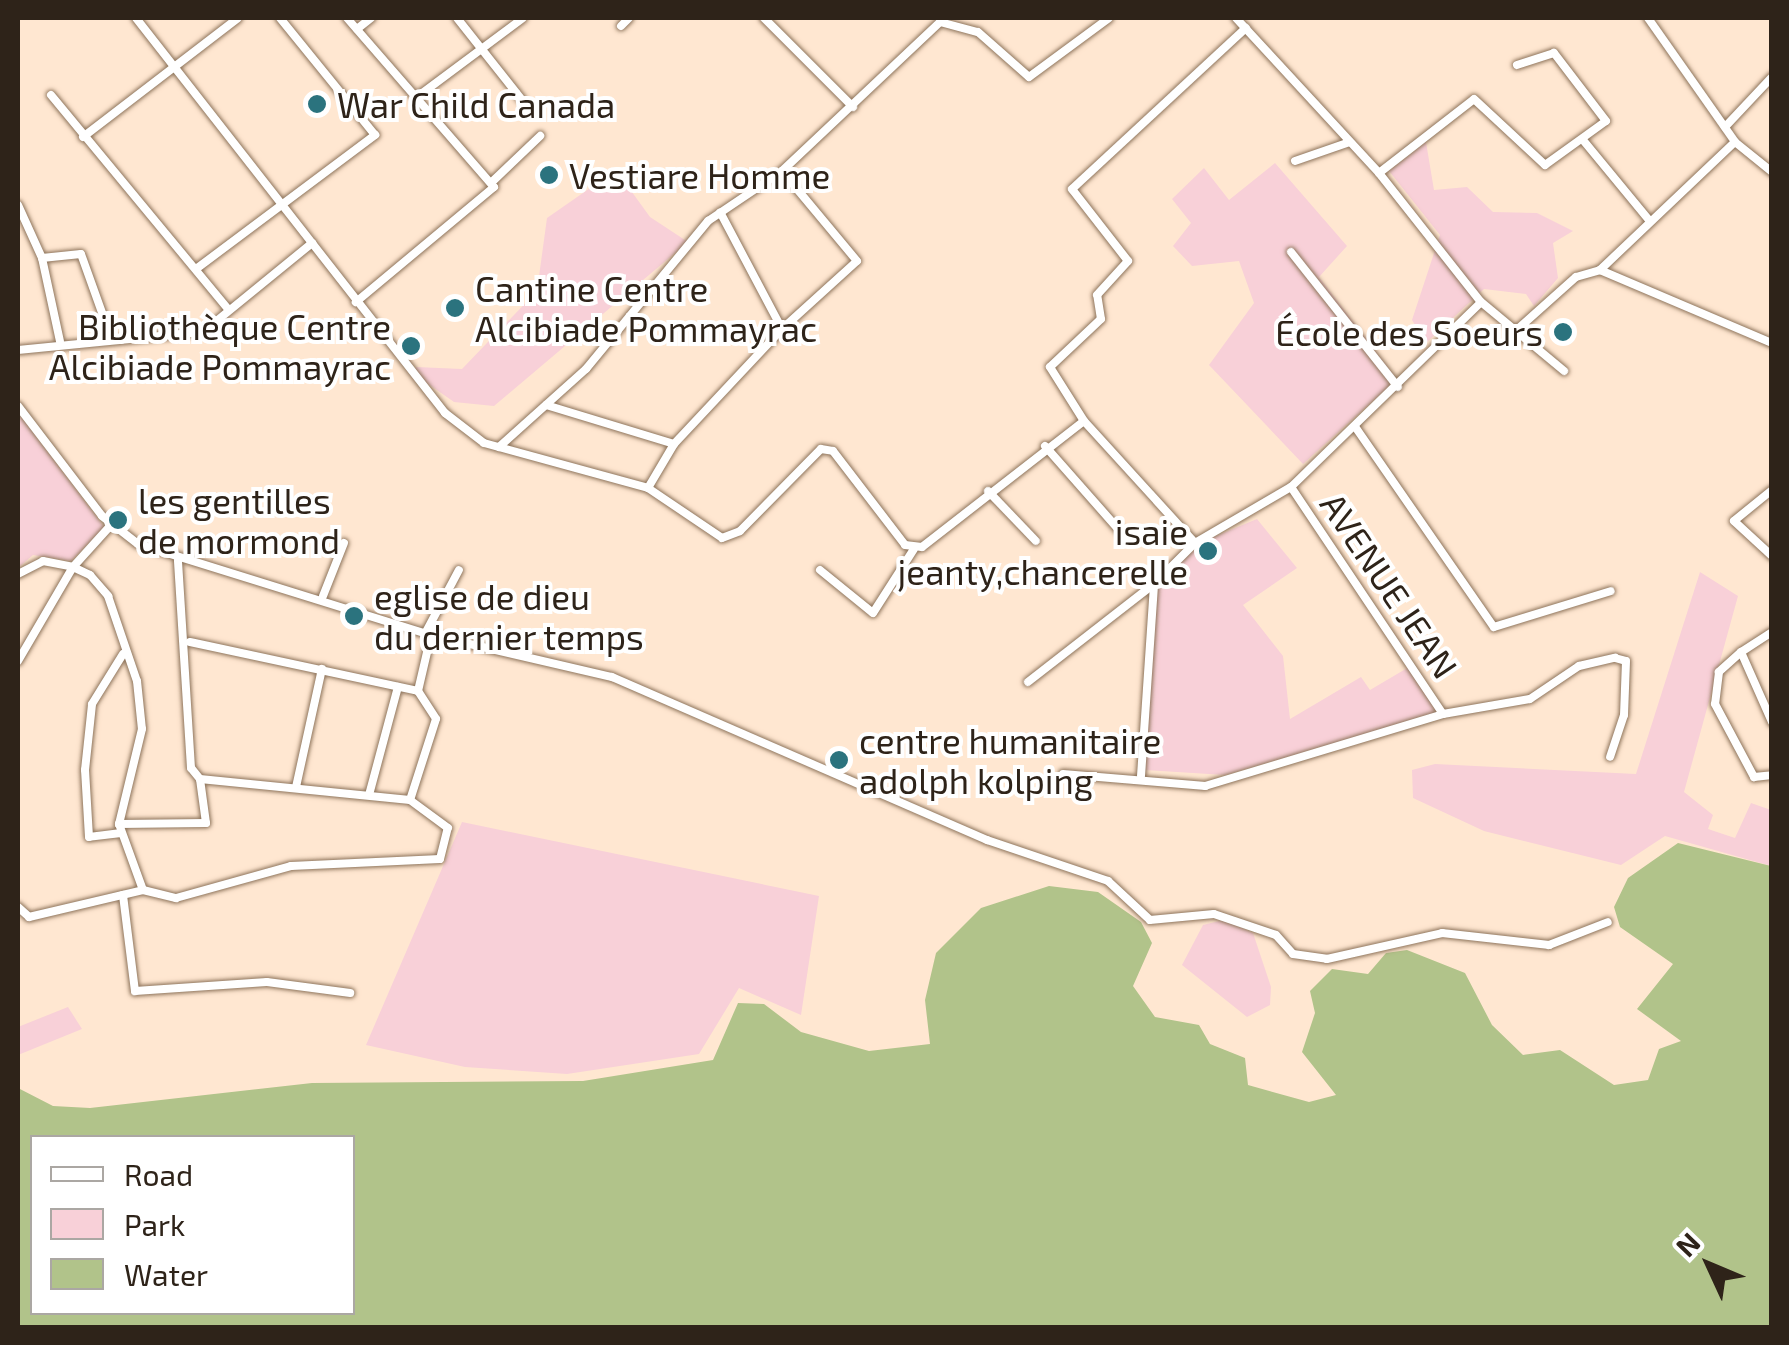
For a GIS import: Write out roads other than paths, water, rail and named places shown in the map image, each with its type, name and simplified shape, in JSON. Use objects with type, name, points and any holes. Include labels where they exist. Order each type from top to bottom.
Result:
[{"type":"street","points":[[136,18],[287,208],[421,391],[499,447],[648,488],[731,537],[816,451],[833,451],[914,549]]},
{"type":"street","points":[[84,137],[238,18]]},
{"type":"street","points":[[196,269],[287,208],[376,135],[280,18]]},
{"type":"street","points":[[347,18],[494,180]]},
{"type":"street","points":[[357,29],[371,18]]},
{"type":"street","points":[[458,18],[522,100]]},
{"type":"street","points":[[416,96],[479,46],[523,18]]},
{"type":"street","points":[[621,26],[629,18]]},
{"type":"street","points":[[764,18],[854,107]]},
{"type":"street","points":[[499,447],[546,405],[720,212],[782,171],[940,22],[978,32],[1029,77],[1109,18]]},
{"type":"street","points":[[1236,18],[1379,173],[1481,302],[1520,327],[1564,371]]},
{"type":"street","points":[[1648,18],[1735,142],[1772,172]]},
{"type":"street","points":[[1195,543],[1084,421],[1050,367],[1102,319],[1097,294],[1128,261],[1072,189],[1246,28]]},
{"type":"street","points":[[1379,173],[1474,99],[1545,165],[1584,140],[1606,116],[1562,60],[1549,50],[1517,65]]},
{"type":"street","points":[[1724,128],[1772,77]]},
{"type":"street","points":[[51,95],[230,310]]},
{"type":"street","points":[[356,302],[540,136]]},
{"type":"street","points":[[1584,140],[1648,220]]},
{"type":"street","points":[[1295,162],[1350,142]]},
{"type":"street","points":[[1520,327],[1576,276],[1600,270],[1648,220],[1735,142]]},
{"type":"street","points":[[648,488],[674,444],[782,329],[857,261],[782,171]]},
{"type":"street","points":[[18,206],[42,258],[60,340]]},
{"type":"street","points":[[720,212],[782,329]]},
{"type":"street","points":[[18,350],[60,340],[203,332],[312,243]]},
{"type":"street","points":[[1290,252],[1398,386]]},
{"type":"street","points":[[42,258],[81,254],[110,336]]},
{"type":"street","points":[[1600,270],[1772,343]]},
{"type":"street","points":[[1028,682],[1154,584],[1195,543],[1291,487],[1356,428],[1481,302]]},
{"type":"street","points":[[546,405],[674,444]]},
{"type":"street","points":[[18,406],[111,525],[178,560],[323,596],[428,634],[612,678],[987,840],[1108,881],[1150,920],[1214,914],[1276,935],[1293,954],[1328,959],[1442,934],[1549,945],[1608,922]]},
{"type":"street","points":[[820,570],[873,613],[914,549],[1084,421]]},
{"type":"street","points":[[1356,428],[1494,627],[1611,591]]},
{"type":"street","points":[[1046,446],[1126,538]]},
{"type":"street","name":"AVENUE JEAN","points":[[1291,487],[1442,714]]},
{"type":"street","points":[[1772,490],[1734,522],[1768,545],[1772,556]]},
{"type":"street","points":[[988,491],[1036,541]]},
{"type":"street","points":[[18,661],[73,567],[111,525]]},
{"type":"street","points":[[323,596],[344,543]]},
{"type":"street","points":[[123,654],[101,677],[86,770],[89,838],[120,828],[206,823],[200,778],[191,768],[190,642],[178,560]]},
{"type":"street","points":[[18,574],[43,561],[73,567],[108,596],[142,729],[120,828],[142,890]]},
{"type":"street","points":[[410,800],[436,720],[418,691],[428,634],[459,570]]},
{"type":"street","points":[[1141,776],[1154,584]]},
{"type":"street","points":[[1772,632],[1741,652],[1720,672],[1715,704],[1754,777],[1772,776]]},
{"type":"street","points":[[190,642],[418,691]]},
{"type":"street","points":[[1741,652],[1772,722]]},
{"type":"street","points":[[1063,774],[1141,776],[1205,786],[1442,714],[1530,698],[1579,666],[1615,658],[1626,662],[1624,715],[1610,758]]},
{"type":"street","points":[[296,787],[322,669]]},
{"type":"street","points":[[369,796],[398,687]]},
{"type":"street","points":[[18,907],[29,916],[142,890],[176,898],[291,866],[440,859],[448,828],[410,800],[200,778]]},
{"type":"street","points":[[123,895],[135,991],[266,982],[350,993]]},
{"type":"water","points":[[1678,843],[1771,866],[1771,1327],[18,1327],[18,1088],[53,1106],[90,1108],[312,1083],[583,1081],[713,1060],[738,1003],[764,1004],[801,1032],[869,1051],[930,1044],[925,1000],[936,953],[981,908],[1049,886],[1098,892],[1141,922],[1152,943],[1133,986],[1155,1017],[1199,1025],[1210,1044],[1245,1058],[1248,1085],[1309,1102],[1336,1095],[1302,1052],[1315,1013],[1310,991],[1332,969],[1368,974],[1386,953],[1407,950],[1465,973],[1492,1025],[1523,1055],[1560,1050],[1614,1085],[1648,1080],[1659,1049],[1681,1041],[1637,1009],[1673,964],[1620,927],[1614,907],[1628,878]]},
{"type":"place","name":"War Child Canada","points":[[317,104]]},
{"type":"place","name":"Vestiare Homme","points":[[549,175]]},
{"type":"place","name":"Cantine Centre Alcibiade Pommayrac","points":[[455,308]]},
{"type":"place","name":"École des Soeurs","points":[[1563,332]]},
{"type":"place","name":"Bibliothèque Centre Alcibiade Pommayrac","points":[[411,346]]},
{"type":"place","name":"les gentilles de mormond","points":[[118,520]]},
{"type":"place","name":"isaie jeanty,chancerelle","points":[[1208,551]]},
{"type":"place","name":"eglise de dieu du dernier temps","points":[[354,616]]},
{"type":"place","name":"centre humanitaire adolph kolping","points":[[839,760]]}]
